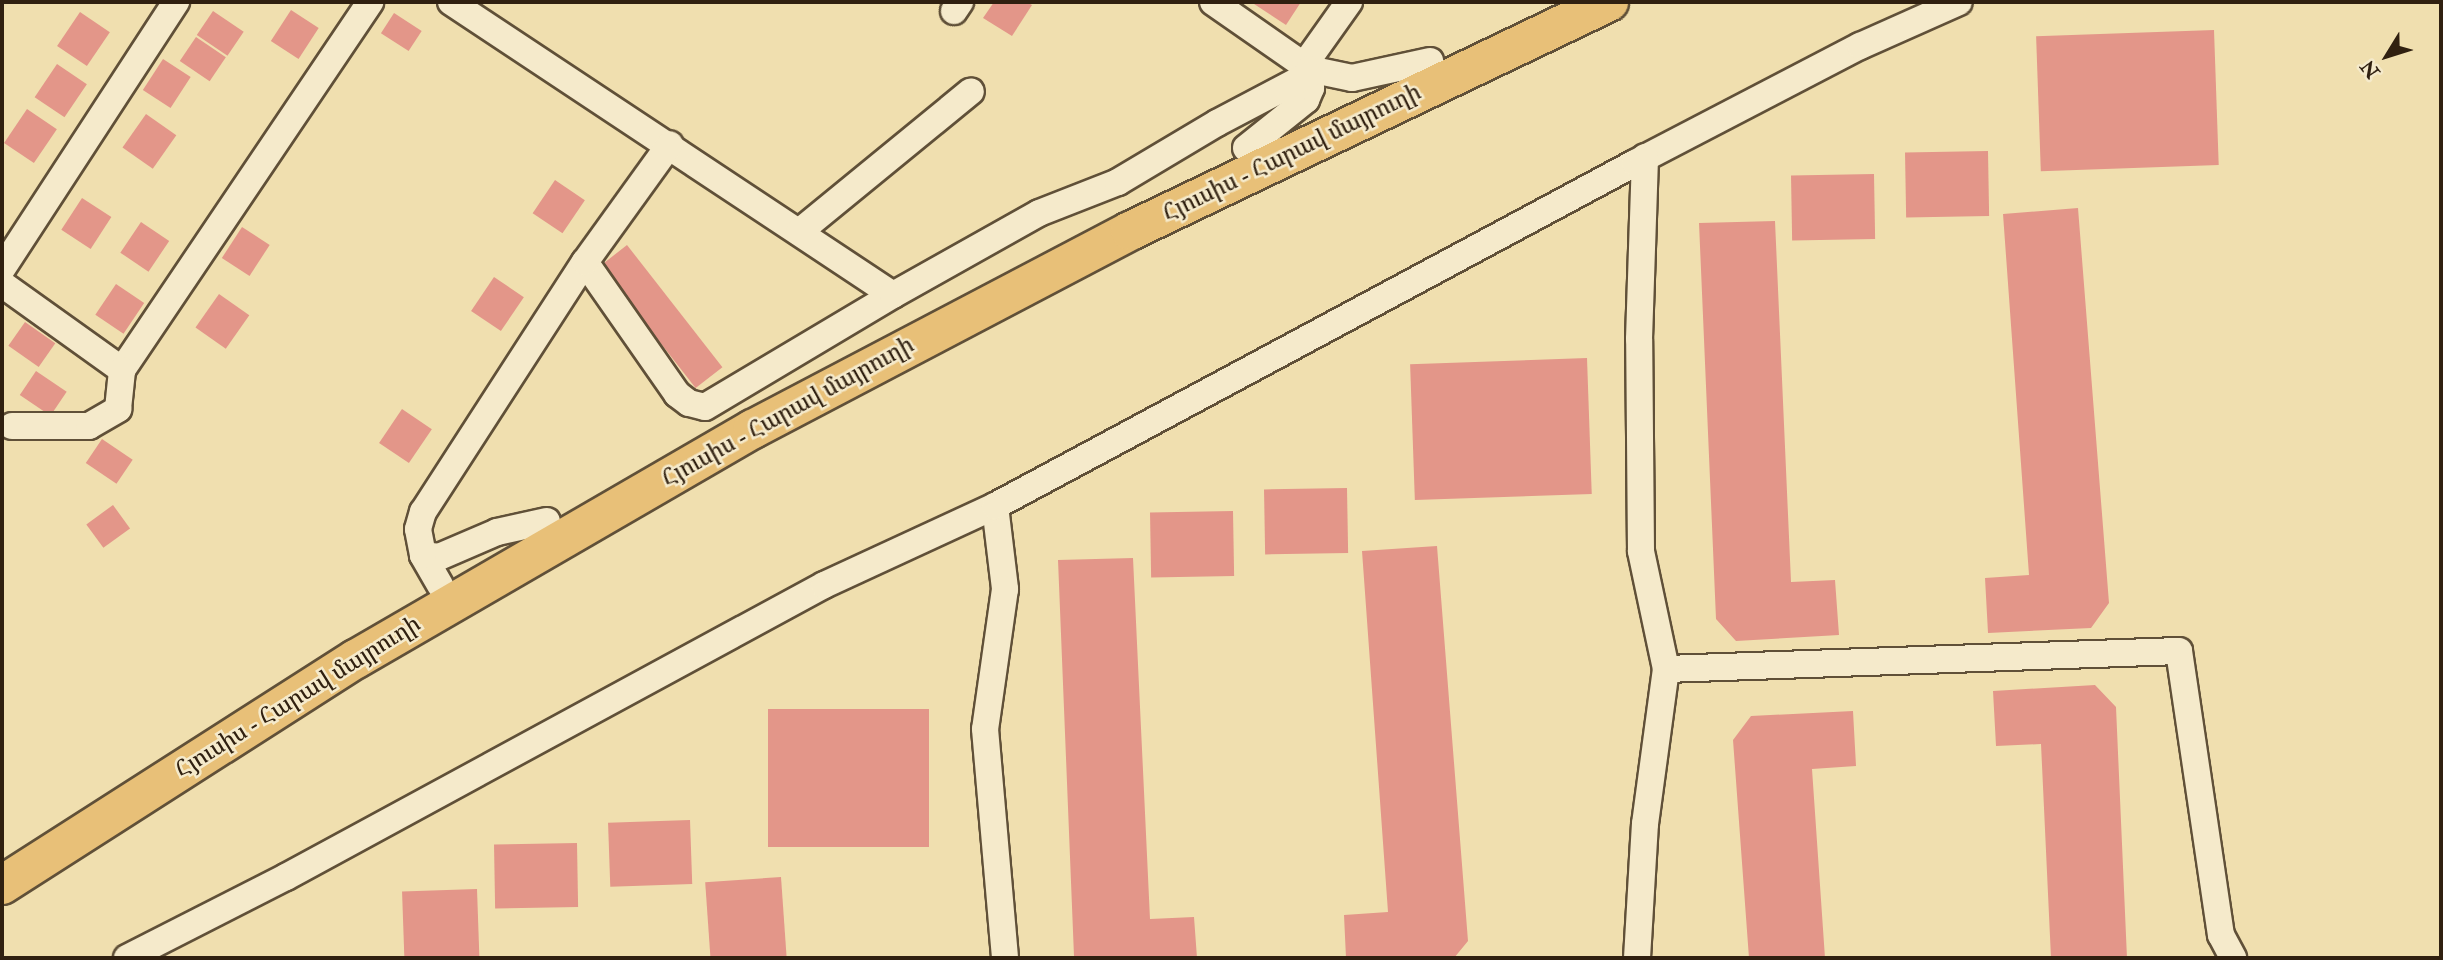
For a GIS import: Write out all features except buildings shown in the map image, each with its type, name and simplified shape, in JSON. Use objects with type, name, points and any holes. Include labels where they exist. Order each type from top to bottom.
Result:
[{"type":"highway","name":"Հյուսիս - Հարավ մայրուղի","points":[[2,858],[220,718],[431,570],[547,521],[772,393],[955,295],[1246,148],[1555,2]]},
{"type":"highway","name":"Հյուսիս - Հարավ մայրուղի","points":[[2,885],[356,659],[765,423],[1130,231],[1609,2]]},
{"type":"street","points":[[2,269],[176,2]]},
{"type":"street","points":[[12,426],[89,426],[118,409],[122,370],[370,2]]},
{"type":"street","points":[[451,2],[670,144],[893,295]]},
{"type":"street","points":[[1213,2],[1307,69],[1352,78],[1430,61]]},
{"type":"street","points":[[585,262],[677,394],[689,403],[705,407],[893,295],[1039,213],[1118,182],[1307,69],[1349,2]]},
{"type":"street","points":[[127,958],[286,877],[824,585],[995,506],[1645,157],[1860,46],[1959,2]]},
{"type":"street","points":[[1246,148],[1306,100],[1311,88],[1307,69]]},
{"type":"street","points":[[799,232],[971,91]]},
{"type":"street","points":[[431,570],[418,530],[423,512],[585,262],[670,144]]},
{"type":"street","points":[[1637,958],[1645,824],[1666,669],[1641,551],[1639,339],[1645,157]]},
{"type":"street","points":[[2,284],[122,370]]},
{"type":"street","points":[[995,506],[1005,589],[985,729],[1005,958]]},
{"type":"street","points":[[1666,669],[2179,651],[2221,935],[2233,958]]}]
